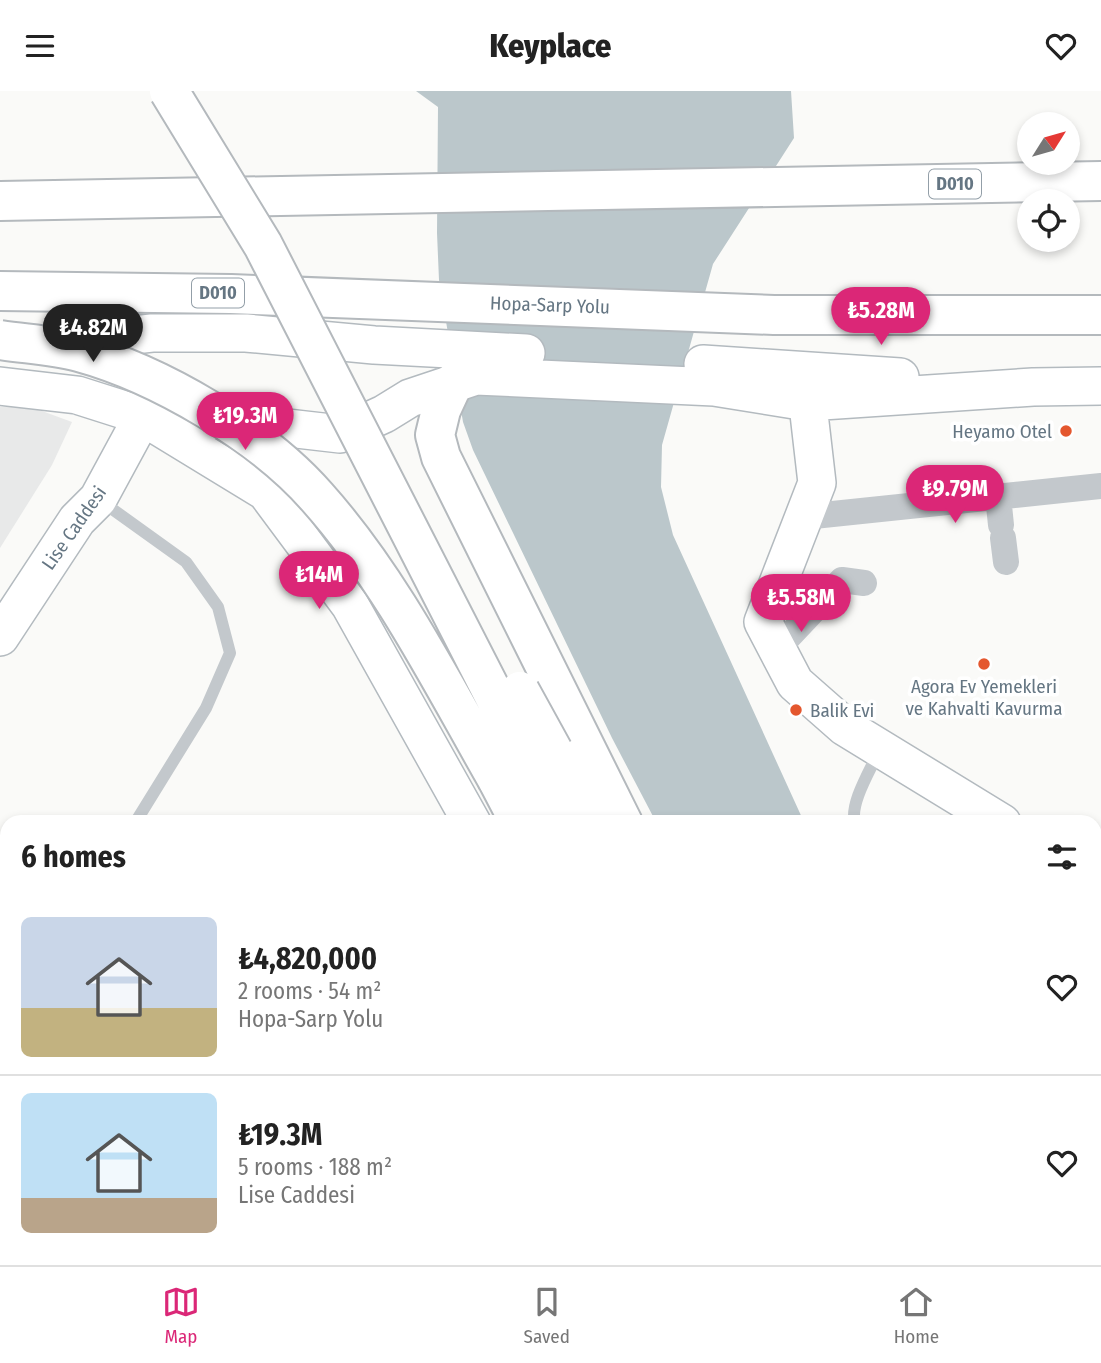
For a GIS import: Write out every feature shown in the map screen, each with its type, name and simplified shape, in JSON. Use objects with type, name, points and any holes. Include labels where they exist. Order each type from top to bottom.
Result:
[{"type":"highway","points":[[169,91],[263,245],[553,815]]},
{"type":"highway","points":[[193,91],[526,765],[521,815]]},
{"type":"highway","name":"D010","points":[[0,201],[424,191],[1101,181]]},
{"type":"highway","name":"Hopa-Sarp Yolu","points":[[0,291],[231,293],[774,315],[1101,315]]},
{"type":"highway","points":[[0,340],[78,351],[142,375],[206,408],[271,454],[316,495],[355,543],[397,606],[526,765],[579,815]]},
{"type":"highway","points":[[460,369],[441,411],[435,435],[441,457],[618,815]]},
{"type":"street","points":[[143,416],[121,378],[122,363],[131,348],[152,333]]},
{"type":"street","points":[[0,347],[152,333],[246,333],[374,345],[460,369],[720,376],[806,386],[1101,386]]},
{"type":"street","points":[[374,345],[392,365],[435,435]]},
{"type":"street","points":[[143,416],[228,421],[340,434],[384,414],[460,369]]},
{"type":"street","points":[[0,386],[77,395],[143,416],[266,492],[351,605],[468,815]]},
{"type":"street","points":[[806,386],[817,483],[763,622],[795,683],[845,727],[882,744],[990,815]]},
{"type":"street","name":"Lise Caddesi","points":[[0,637],[77,520],[98,499],[143,416]]},
{"type":"street","points":[[804,517],[1101,486]]},
{"type":"street","points":[[998,496],[1003,542]]},
{"type":"street","points":[[0,663],[90,528],[98,499]]},
{"type":"street","points":[[777,649],[842,580],[864,583]]},
{"type":"lane","points":[[98,499],[186,562],[218,607],[230,653],[206,708],[140,815]]},
{"type":"lane","points":[[854,815],[858,796],[882,744]]},
{"type":"shaded area","points":[[416,91],[791,91],[794,138],[713,264],[662,445],[661,487],[673,535],[801,815],[652,815],[612,738],[473,450],[463,422],[439,280],[438,107]]},
{"type":"shaded area","points":[[0,407],[31,407],[72,422],[52,465],[0,548]]},
{"type":"place","name":"Heyamo Otel","points":[[1066,431]]},
{"type":"place","name":"Agora Ev Yemekleri ve Kahvalti Kavurma","points":[[984,664]]},
{"type":"place","name":"Balik Evi","points":[[796,710]]}]
